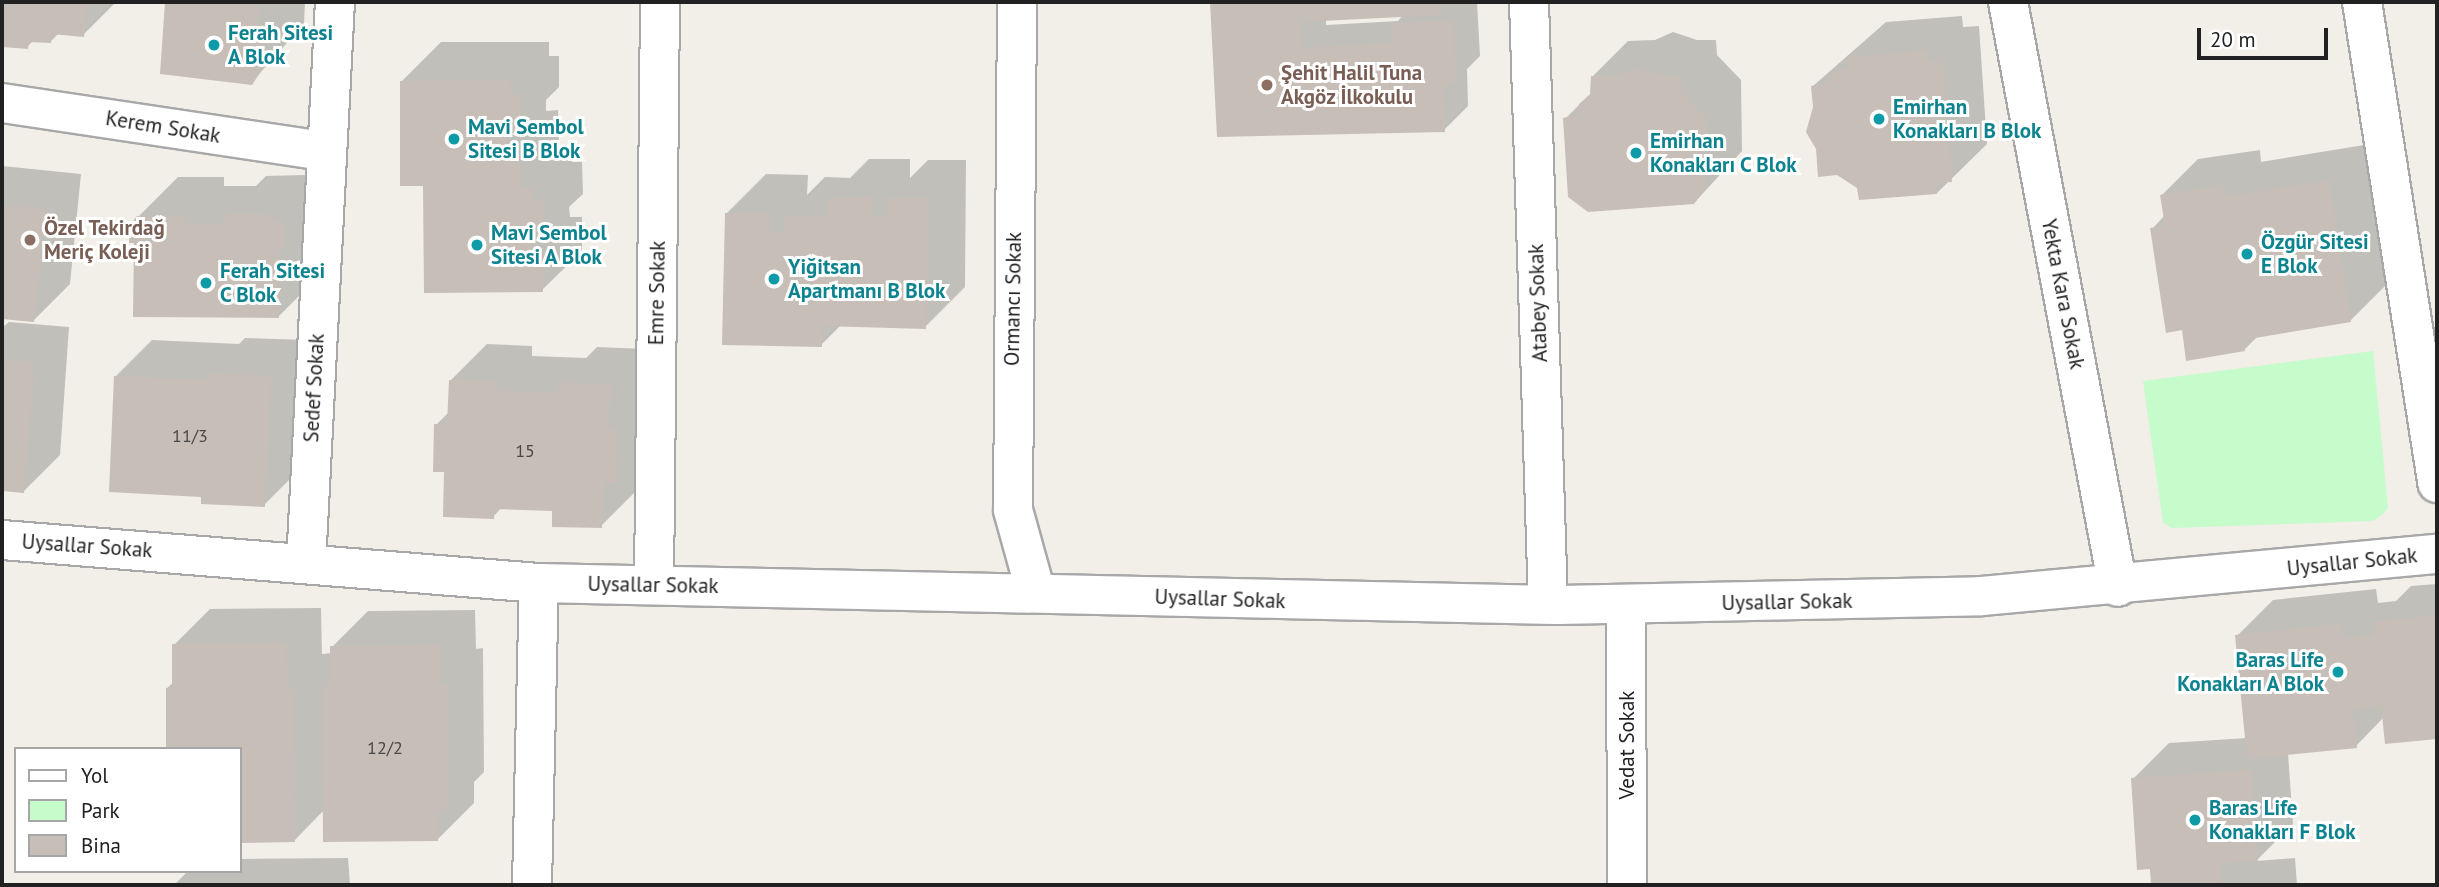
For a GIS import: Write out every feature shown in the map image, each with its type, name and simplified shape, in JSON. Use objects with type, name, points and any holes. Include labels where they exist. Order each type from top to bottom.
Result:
[{"type":"street","name":"Sedef Sokak","points":[[306,564],[324,151],[335,2]]},
{"type":"street","name":"Emre Sokak","points":[[654,585],[660,2]]},
{"type":"street","name":"Ormancı Sokak","points":[[1017,2],[1013,510],[1036,593]]},
{"type":"street","name":"Atabey Sokak","points":[[1529,2],[1548,604]]},
{"type":"street","name":"Yekta Kara Sokak","points":[[2008,2],[2118,587]]},
{"type":"street","points":[[2362,2],[2437,483]]},
{"type":"street","name":"Kerem Sokak","points":[[2,103],[324,151]]},
{"type":"street","name":"Uysallar Sokak","points":[[2,540],[539,583],[1548,604],[1968,597],[2118,587],[2437,554]]},
{"type":"street","points":[[531,885],[539,583]]},
{"type":"street","name":"Vedat Sokak","points":[[1626,604],[1628,885]]},
{"type":"green space","points":[[2373,351],[2388,508],[2382,515],[2373,521],[2172,528],[2163,523],[2143,381]]},
{"type":"building","points":[[2,2],[87,2],[84,37],[51,34],[51,43],[29,42],[28,49],[2,47]]},
{"type":"building","name":"Ferah Sitesi A Blok","points":[[165,2],[259,2],[258,26],[267,26],[265,65],[252,85],[160,74]]},
{"type":"building","points":[[1210,2],[1441,2],[1442,15],[1301,22],[1302,48],[1393,43],[1392,23],[1453,20],[1456,83],[1443,83],[1445,132],[1217,137]]},
{"type":"building","name":"Emirhan Konakları B Blok","points":[[1927,51],[1927,62],[1943,61],[1952,182],[1937,183],[1937,194],[1859,200],[1857,188],[1837,175],[1818,177],[1816,149],[1806,132],[1813,107],[1811,86],[1827,84],[1834,72],[1849,67],[1848,57]]},
{"type":"building","name":"Emirhan Konakları C Blok","points":[[1636,68],[1660,76],[1681,76],[1681,91],[1706,117],[1706,188],[1694,204],[1588,212],[1568,197],[1563,118],[1577,115],[1579,104],[1590,95],[1591,76],[1617,76]]},
{"type":"building","points":[[510,80],[510,95],[520,94],[520,128],[507,128],[508,149],[519,149],[520,187],[533,187],[533,201],[543,201],[544,235],[530,235],[531,255],[543,255],[543,292],[424,293],[423,186],[400,186],[400,81]]},
{"type":"building","name":"Özgür Sitesi E Blok","points":[[2329,180],[2351,322],[2243,340],[2245,351],[2186,361],[2182,330],[2166,333],[2150,228],[2165,226],[2160,195],[2224,185],[2226,197]]},
{"type":"building","points":[[872,197],[871,216],[887,216],[887,198],[928,198],[926,329],[822,326],[822,347],[722,345],[725,213],[769,213],[769,232],[784,232],[784,215],[827,217],[828,198]]},
{"type":"building","points":[[2,205],[46,209],[34,322],[2,319]]},
{"type":"building","name":"Ferah Sitesi C Blok","points":[[225,214],[264,214],[285,226],[285,249],[279,248],[279,318],[133,317],[134,243],[129,243],[130,225],[137,216],[185,215],[185,225],[225,224]]},
{"type":"building","points":[[2,360],[34,362],[24,493],[2,491]]},
{"type":"building","points":[[207,373],[271,376],[265,507],[201,504],[201,497],[109,492],[114,376],[207,380]]},
{"type":"building","points":[[449,380],[497,381],[497,391],[558,393],[559,383],[611,384],[609,429],[618,430],[616,483],[604,482],[602,528],[552,527],[552,511],[494,509],[494,519],[443,517],[444,472],[433,472],[434,424],[447,424]]},
{"type":"building","name":"Baras Life Konakları A Blok","points":[[2437,615],[2437,739],[2385,744],[2381,705],[2353,709],[2357,748],[2247,759],[2235,635],[2341,624],[2343,638],[2375,635],[2374,622]]},
{"type":"building","points":[[286,643],[287,689],[294,689],[295,842],[242,843],[242,747],[166,747],[166,688],[172,688],[172,644]]},
{"type":"building","points":[[440,645],[440,684],[447,683],[448,809],[438,810],[438,841],[323,842],[322,687],[330,687],[330,646]]},
{"type":"building","name":"Baras Life Konakları F Blok","points":[[2252,770],[2258,861],[2220,863],[2222,885],[2151,885],[2150,869],[2137,870],[2131,778]]},
{"type":"place","name":"Ferah Sitesi A Blok","points":[[214,45]]},
{"type":"place","name":"Şehit Halil Tuna Akgöz İlkokulu","points":[[1267,85]]},
{"type":"place","name":"Emirhan Konakları B Blok","points":[[1879,119]]},
{"type":"place","name":"Mavi Sembol Sitesi B Blok","points":[[454,139]]},
{"type":"place","name":"Emirhan Konakları C Blok","points":[[1636,153]]},
{"type":"place","name":"Özel Tekirdağ Meriç Koleji","points":[[30,240]]},
{"type":"place","name":"Mavi Sembol Sitesi A Blok","points":[[477,245]]},
{"type":"place","name":"Özgür Sitesi E Blok","points":[[2247,254]]},
{"type":"place","name":"Yiğitsan Apartmanı B Blok","points":[[774,279]]},
{"type":"place","name":"Ferah Sitesi C Blok","points":[[206,283]]},
{"type":"place","name":"Baras Life Konakları A Blok","points":[[2338,672]]},
{"type":"place","name":"Baras Life Konakları F Blok","points":[[2195,820]]}]
